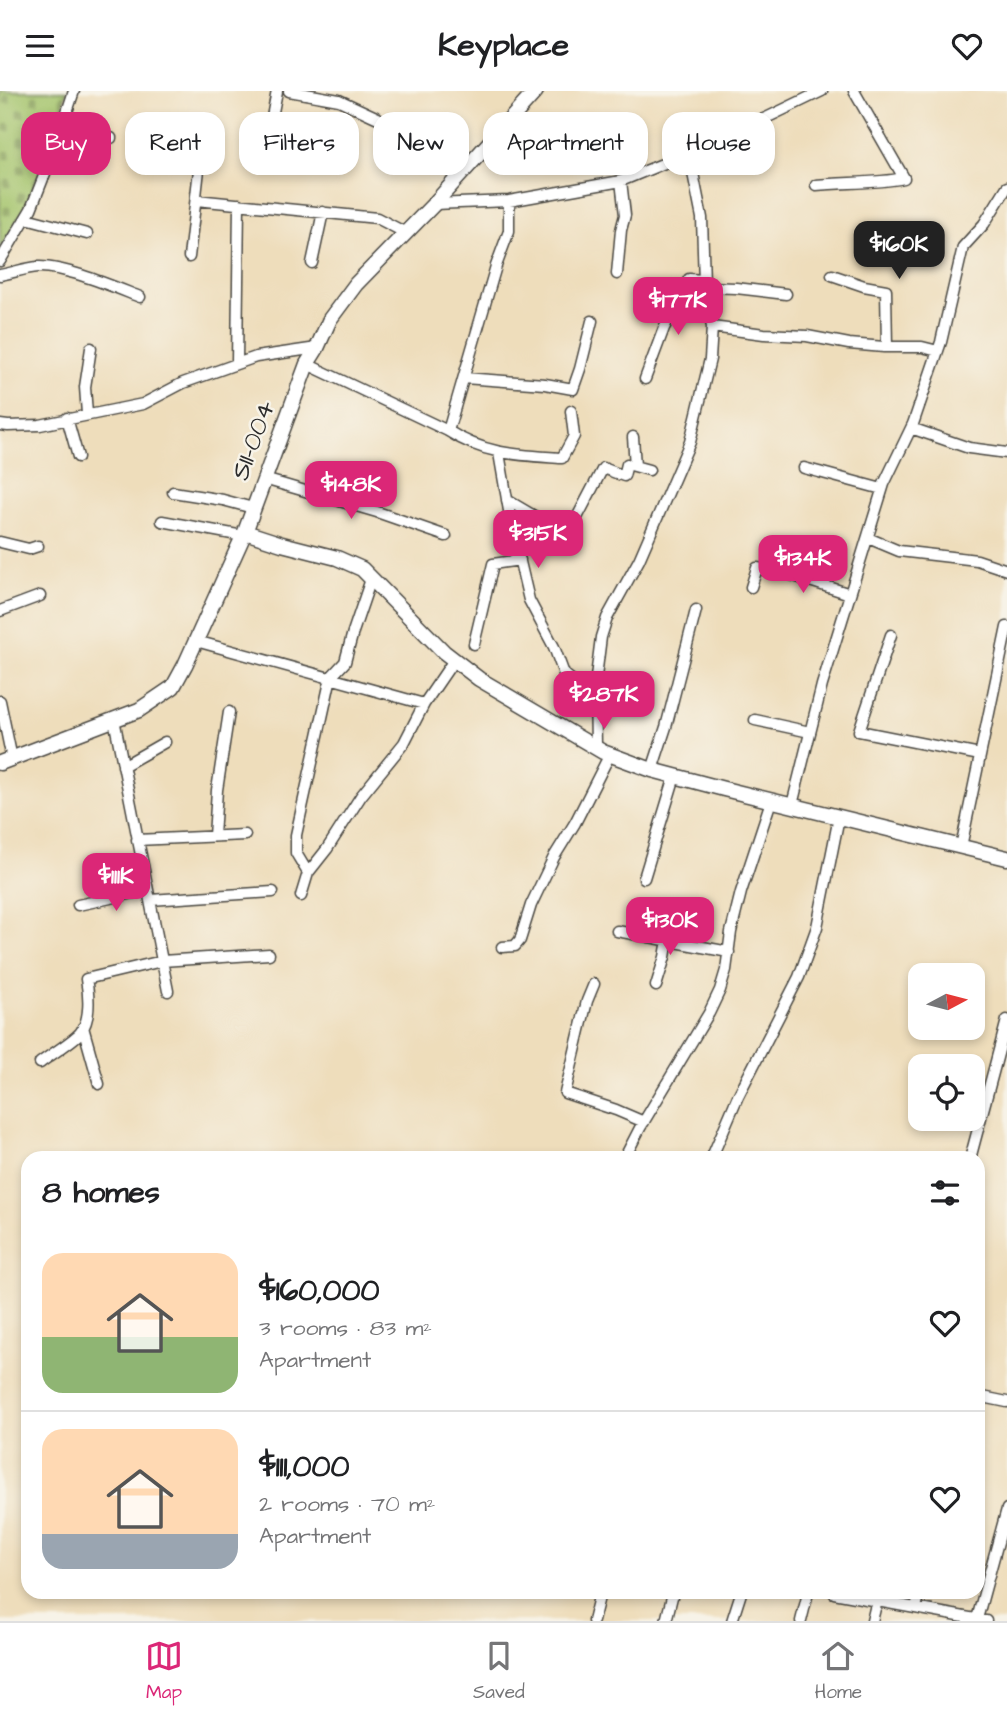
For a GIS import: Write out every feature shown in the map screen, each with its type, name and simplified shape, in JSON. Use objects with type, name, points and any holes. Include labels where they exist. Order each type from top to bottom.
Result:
[{"type":"street","points":[[67,112],[74,91]]},
{"type":"street","points":[[273,112],[276,91]]},
{"type":"street","points":[[289,91],[339,100],[378,118],[445,163],[457,179]]},
{"type":"street","name":"S11-004","points":[[6,761],[139,710],[173,687],[244,534],[307,364],[330,319],[356,284],[434,204],[536,91]]},
{"type":"street","points":[[775,114],[822,91]]},
{"type":"street","points":[[816,185],[884,182],[904,178],[854,91]]},
{"type":"street","points":[[434,204],[509,201],[621,181],[662,164]]},
{"type":"street","points":[[0,261],[31,209],[45,175]]},
{"type":"street","points":[[189,257],[199,175]]},
{"type":"street","points":[[596,746],[595,685],[601,636],[607,618],[639,560],[691,442],[710,359],[712,327],[704,284],[702,218],[693,175]]},
{"type":"street","points":[[617,274],[625,215],[621,181]]},
{"type":"street","points":[[792,806],[810,732],[882,489],[911,428],[938,351],[962,247],[984,224],[1007,187]]},
{"type":"street","points":[[196,200],[377,218],[406,233]]},
{"type":"street","points":[[448,431],[496,266],[509,231],[509,201]]},
{"type":"street","points":[[237,363],[239,204]]},
{"type":"street","points":[[312,263],[323,212]]},
{"type":"street","points":[[26,218],[87,234]]},
{"type":"street","points":[[0,275],[39,267],[60,270],[140,297]]},
{"type":"street","points":[[832,275],[886,290],[887,347]]},
{"type":"street","points":[[645,379],[664,328],[689,279],[704,284],[786,294]]},
{"type":"street","points":[[464,378],[545,384],[573,389],[592,321]]},
{"type":"street","points":[[712,327],[807,336],[849,344],[922,347],[938,351]]},
{"type":"street","points":[[87,414],[85,387],[91,348]]},
{"type":"street","points":[[0,425],[40,425],[143,404],[183,383],[256,356],[317,348]]},
{"type":"street","points":[[307,364],[448,431],[463,441],[499,453],[562,458],[575,436],[571,411]]},
{"type":"street","points":[[67,418],[78,457]]},
{"type":"street","points":[[911,428],[969,448],[1007,453]]},
{"type":"street","points":[[633,437],[635,466]]},
{"type":"street","points":[[499,453],[529,600],[554,647],[564,674],[579,687],[595,685]]},
{"type":"street","points":[[507,500],[541,520],[570,531],[603,468],[624,476],[627,464],[649,470]]},
{"type":"street","points":[[804,468],[882,489]]},
{"type":"street","points":[[264,479],[377,512],[446,536]]},
{"type":"street","points":[[173,492],[253,508]]},
{"type":"street","points":[[162,521],[244,534],[337,558],[362,569],[454,660],[479,678],[610,754],[675,776],[1007,857]]},
{"type":"street","points":[[868,538],[899,551],[977,560],[1007,570]]},
{"type":"street","points":[[0,542],[29,549],[38,546]]},
{"type":"street","points":[[474,643],[493,564],[520,560]]},
{"type":"street","points":[[751,587],[757,568],[779,571],[850,594]]},
{"type":"street","points":[[308,873],[296,853],[296,835],[331,677],[345,662],[372,579]]},
{"type":"street","points":[[0,611],[40,596]]},
{"type":"street","points":[[652,770],[696,610]]},
{"type":"street","points":[[961,846],[1007,627]]},
{"type":"street","points":[[891,635],[859,731],[980,755]]},
{"type":"street","points":[[196,641],[425,704]]},
{"type":"street","points":[[301,896],[308,873],[361,796],[404,743],[425,704],[454,660]]},
{"type":"street","points":[[0,701],[6,761]]},
{"type":"street","points":[[214,836],[217,790],[229,712]]},
{"type":"street","points":[[114,719],[168,991]]},
{"type":"street","points":[[755,720],[810,732]]},
{"type":"street","points":[[123,766],[165,742]]},
{"type":"street","points":[[502,947],[514,946],[520,940],[531,905],[554,857],[575,823],[610,754]]},
{"type":"street","points":[[644,878],[675,776]]},
{"type":"street","points":[[628,1151],[720,990],[741,892],[771,800]]},
{"type":"street","points":[[714,1151],[738,1096],[799,977],[817,926],[839,817]]},
{"type":"street","points":[[137,840],[244,835]]},
{"type":"street","points":[[78,905],[149,895],[273,893]]},
{"type":"street","points":[[617,931],[729,952]]},
{"type":"street","points":[[656,986],[668,940]]},
{"type":"street","points":[[40,1063],[80,1033],[86,1021],[86,979],[162,961],[268,954]]},
{"type":"street","points":[[594,984],[587,1001],[565,1093],[643,1122]]},
{"type":"street","points":[[972,1151],[1007,1020]]},
{"type":"street","points":[[83,1027],[99,1084]]},
{"type":"street","points":[[985,1398],[1007,1402]]},
{"type":"street","points":[[874,1599],[916,1607],[949,1618],[982,1620],[1007,1509]]},
{"type":"street","points":[[593,1621],[598,1599]]},
{"type":"street","points":[[666,1621],[672,1599]]},
{"type":"street","points":[[732,1621],[739,1599]]},
{"type":"street","points":[[801,1621],[806,1599]]},
{"type":"street","points":[[916,1607],[918,1599]]},
{"type":"street","points":[[872,1621],[877,1600]]},
{"type":"green space","points":[[0,91],[67,91],[60,112],[21,112],[21,175],[39,175],[12,231],[0,249]]}]
